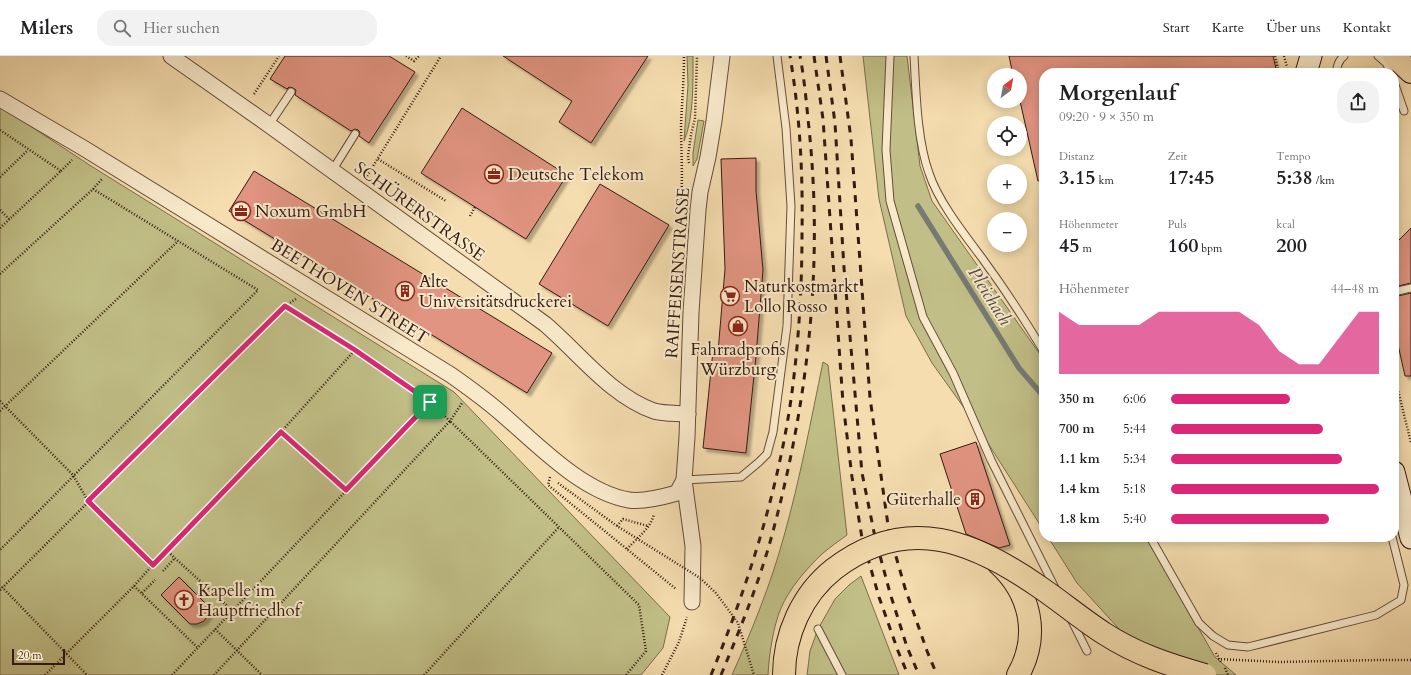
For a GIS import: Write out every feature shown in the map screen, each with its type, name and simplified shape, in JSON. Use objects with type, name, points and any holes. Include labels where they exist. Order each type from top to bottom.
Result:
[{"type":"main road","points":[[1394,56],[1411,72]]},
{"type":"main road","points":[[784,675],[787,648],[791,631],[798,615],[807,599],[830,572],[861,552],[878,545],[896,540],[915,538],[953,542],[971,547],[988,555],[1011,568],[1104,634],[1129,649],[1148,657],[1205,675]]},
{"type":"main road","points":[[988,555],[1004,569],[1018,586],[1024,598],[1028,612],[1030,640],[1027,654],[1018,675]]},
{"type":"street","name":"SCHÜRERSTRASSE","points":[[171,56],[545,324],[603,378],[632,401],[656,411],[688,414]]},
{"type":"street","name":"RAIFFEISENSTRASSE","points":[[692,602],[693,546],[680,487],[688,414],[691,312],[698,210],[700,192],[709,153],[722,56]]},
{"type":"street","points":[[1298,56],[1302,68]]},
{"type":"street","points":[[1306,68],[1311,56]]},
{"type":"street","name":"BEETHOVEN STREET","points":[[0,98],[451,375],[500,412],[568,471],[600,490],[630,500],[658,498],[680,487]]},
{"type":"street","points":[[1399,495],[1406,527]]},
{"type":"lane","points":[[680,487],[741,477],[767,454],[773,432],[787,326],[791,206],[786,128],[777,56]]},
{"type":"lane","points":[[890,56],[886,150],[890,201],[923,317],[953,372],[991,460],[1087,651]]},
{"type":"lane","points":[[914,56],[923,154],[929,175],[937,192],[962,231],[1039,342]]},
{"type":"lane","points":[[1336,68],[1340,59],[1344,56]]},
{"type":"lane","points":[[1378,56],[1387,64],[1388,68]]},
{"type":"lane","points":[[269,125],[291,92]]},
{"type":"lane","points":[[1399,96],[1404,111]]},
{"type":"lane","points":[[332,171],[356,134]]},
{"type":"lane","points":[[1399,291],[1411,288]]},
{"type":"lane","points":[[1153,542],[1199,623],[1213,636],[1228,645],[1248,647],[1376,615],[1401,600],[1404,585],[1406,527]]},
{"type":"lane","points":[[818,629],[842,675]]},
{"type":"path","points":[[244,108],[279,56]]},
{"type":"path","points":[[406,56],[414,61],[419,56]]},
{"type":"path","points":[[357,189],[378,159],[441,56]]},
{"type":"path","points":[[684,56],[681,125],[683,172],[681,210],[698,210]]},
{"type":"path","points":[[697,56],[695,118],[688,156],[689,174],[700,192]]},
{"type":"path","points":[[1275,56],[1278,68]]},
{"type":"path","points":[[1284,56],[1287,68]]},
{"type":"path","points":[[0,130],[28,150],[62,171],[0,228]]},
{"type":"path","points":[[0,177],[28,150]]},
{"type":"path","points":[[378,159],[446,201]]},
{"type":"path","points":[[0,274],[93,189],[258,290],[0,550]]},
{"type":"path","points":[[470,216],[475,207]]},
{"type":"path","points":[[0,210],[9,219]]},
{"type":"path","points":[[0,411],[178,241]]},
{"type":"path","points":[[87,675],[1,588],[285,306],[355,350],[430,402],[639,605],[646,652],[626,675]]},
{"type":"path","points":[[45,675],[134,586],[166,550],[281,432],[355,350]]},
{"type":"path","points":[[214,675],[450,421],[463,401],[474,391]]},
{"type":"path","points":[[1399,394],[1411,443]]},
{"type":"path","points":[[0,401],[73,475],[88,501],[153,565]]},
{"type":"path","points":[[172,675],[430,402]]},
{"type":"path","points":[[281,432],[346,490]]},
{"type":"path","points":[[550,476],[548,485],[692,602],[679,642],[662,675]]},
{"type":"path","points":[[558,483],[617,526],[700,578],[716,593],[738,623],[754,675]]},
{"type":"path","points":[[627,549],[648,526],[653,518],[658,498]]},
{"type":"path","points":[[617,526],[623,519],[648,526]]},
{"type":"path","points":[[424,675],[559,527]]},
{"type":"path","points":[[166,550],[233,611]]},
{"type":"path","points":[[163,571],[175,558]]},
{"type":"path","points":[[142,593],[155,580]]},
{"type":"path","points":[[134,586],[198,647]]},
{"type":"path","points":[[215,630],[262,675]]},
{"type":"shaded area","points":[[687,56],[693,56],[693,88],[690,122],[684,141],[688,85]]},
{"type":"shaded area","points":[[863,56],[907,56],[920,166],[932,201],[1039,353],[1039,523],[977,426],[932,363],[906,316],[879,199]]},
{"type":"shaded area","points":[[0,106],[91,166],[454,392],[670,617],[663,648],[641,675],[0,675]]},
{"type":"shaded area","points":[[698,120],[704,121],[697,159],[693,166],[693,153]]},
{"type":"shaded area","points":[[823,362],[828,365],[847,535],[825,551],[810,566],[784,601],[778,616],[770,650],[768,675],[732,675],[761,607],[779,554],[790,515]]},
{"type":"shaded area","points":[[1051,542],[1149,542],[1215,657],[1236,675],[1194,675],[1120,630],[1077,583]]},
{"type":"shaded area","points":[[861,576],[899,675],[807,675],[810,651],[818,629],[835,599],[849,585]]},
{"type":"building","points":[[285,56],[389,56],[415,72],[369,143],[359,136],[360,132],[358,130],[355,129],[351,131],[295,95],[296,90],[293,88],[289,87],[287,89],[270,79]]},
{"type":"building","name":"Deutsche Telekom","points":[[503,56],[648,56],[591,143],[559,122],[572,101]]},
{"type":"building","points":[[1009,56],[1273,56],[1276,68],[1039,68],[1039,181],[1027,132],[1027,116],[1023,116],[1022,108],[1027,108],[1027,68],[1012,68]]},
{"type":"building","name":"Deutsche Telekom","points":[[462,108],[567,175],[526,239],[421,173]]},
{"type":"building","points":[[756,158],[756,191],[763,270],[746,453],[703,448],[713,351],[718,352],[725,269],[721,159]]},
{"type":"building","name":"Alte Universitätsdruckerei","points":[[254,171],[552,353],[527,393],[229,211]]},
{"type":"building","points":[[600,184],[669,225],[608,326],[539,284]]},
{"type":"building","points":[[1411,228],[1411,283],[1399,286],[1399,240]]},
{"type":"building","points":[[1411,293],[1411,376],[1405,376],[1399,349],[1399,296]]},
{"type":"building","name":"Güterhalle","points":[[976,442],[1010,545],[999,548],[966,534],[940,454]]},
{"type":"building","name":"Kapelle im Hauptfriedhof","points":[[179,577],[208,606],[209,614],[204,621],[197,624],[190,624],[161,595]]},
{"type":"waterway","name":"Pleichach","points":[[918,206],[1019,368],[1039,391]]},
{"type":"railway","points":[[711,675],[725,641],[760,536],[779,464],[792,392],[800,312],[802,211],[798,122],[790,56]]},
{"type":"railway","points":[[721,675],[742,623],[767,553],[785,484],[804,380],[810,328],[814,224],[813,172],[806,95],[800,56]]},
{"type":"railway","points":[[814,56],[823,119],[843,403],[852,477],[862,538],[879,597],[908,675]]},
{"type":"railway","points":[[826,56],[835,123],[844,268],[862,473],[875,537],[890,593],[907,647],[919,675]]},
{"type":"railway","points":[[840,56],[851,139],[870,398],[889,532],[905,588],[937,675]]},
{"type":"place","name":"Deutsche Telekom","points":[[494,174]]},
{"type":"place","name":"Noxum GmbH","points":[[241,211]]},
{"type":"place","name":"Alte Universitätsdruckerei","points":[[405,291]]},
{"type":"place","name":"Naturkostmarkt Lollo Rosso","points":[[730,296]]},
{"type":"place","name":"Fahrradprofis Würzburg","points":[[738,326]]},
{"type":"place","name":"Güterhalle","points":[[975,499]]},
{"type":"place","name":"Kapelle im Hauptfriedhof","points":[[184,600]]},
{"type":"route","points":[[285,306],[355,350],[430,402],[346,490],[281,432],[153,565],[88,501],[285,306]]}]
